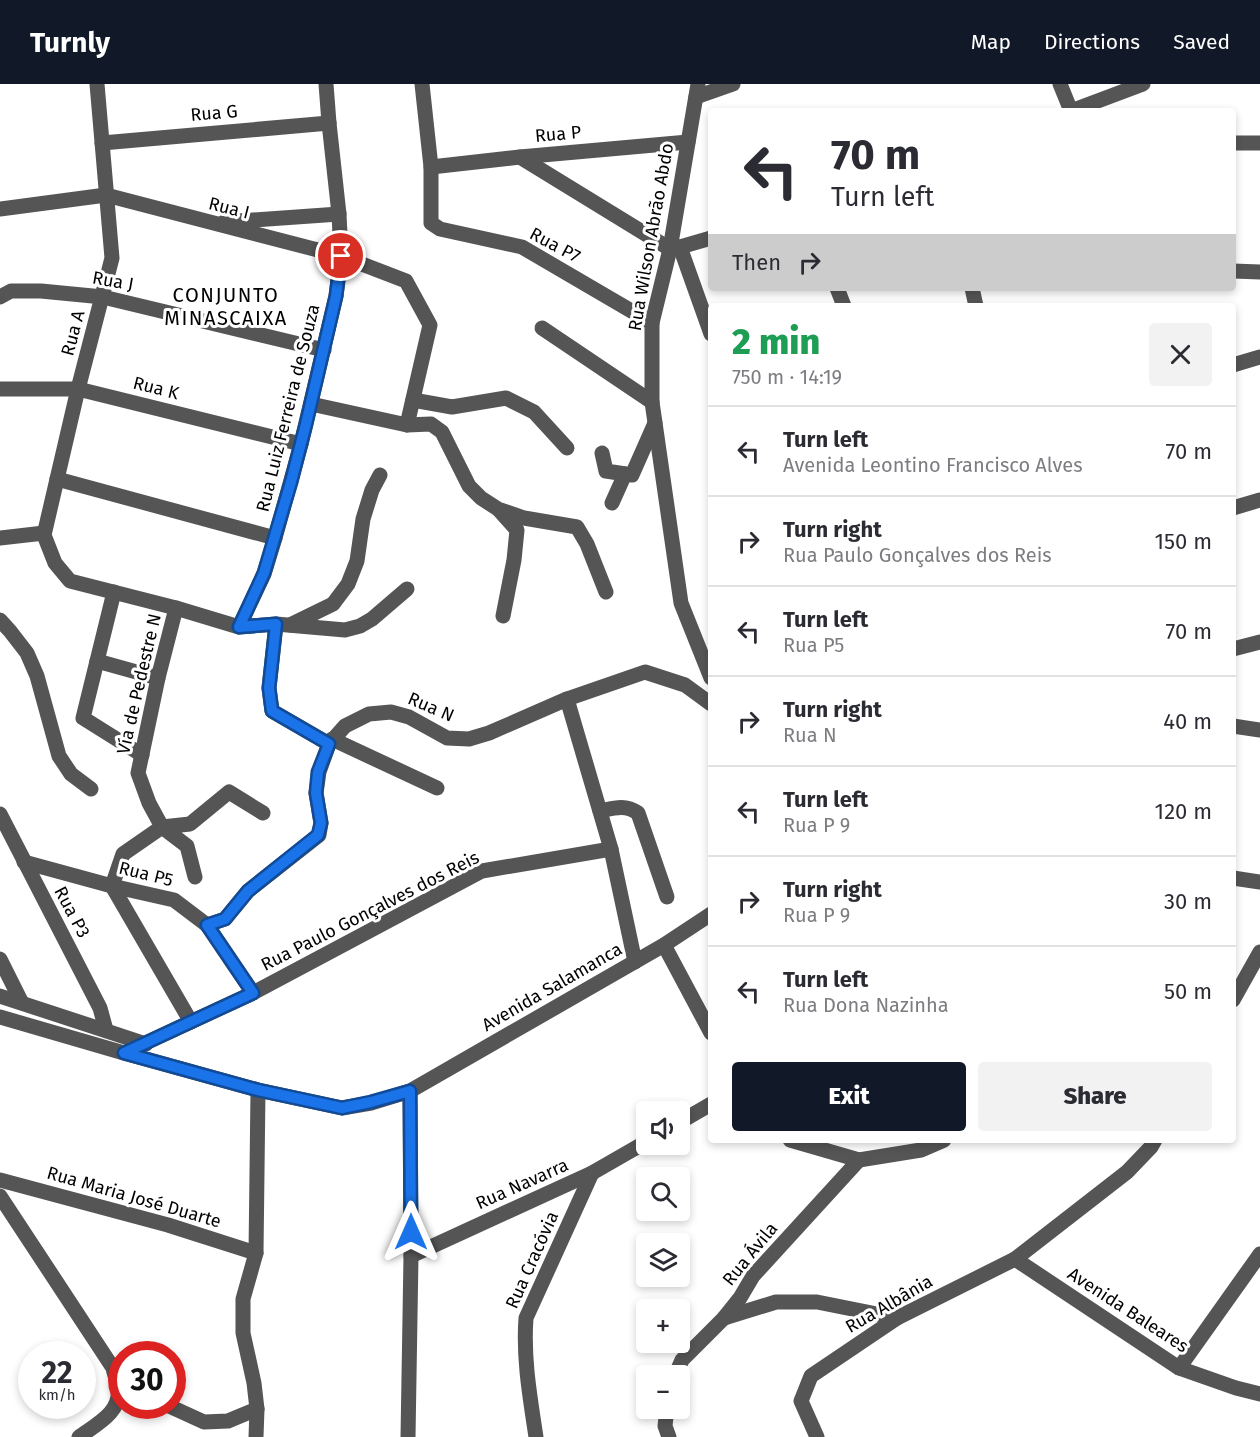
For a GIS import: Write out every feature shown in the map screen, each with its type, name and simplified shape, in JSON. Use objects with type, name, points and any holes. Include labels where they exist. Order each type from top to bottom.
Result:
[{"type":"street","name":"Rua A","points":[[44,533],[112,258],[97,84]]},
{"type":"street","name":"Rua Luiz Ferreira de Souza","points":[[239,627],[264,573],[275,538],[301,444],[336,296],[341,256],[326,84]]},
{"type":"street","points":[[422,84],[431,167]]},
{"type":"street","points":[[697,91],[733,84]]},
{"type":"street","points":[[1060,84],[1070,108]]},
{"type":"street","points":[[1079,108],[1143,84]]},
{"type":"street","name":"Rua Wilson Abrão Abdo","points":[[697,91],[688,142],[675,248],[652,323],[651,402],[681,603],[708,670]]},
{"type":"street","name":"Rua G","points":[[102,142],[329,123]]},
{"type":"street","name":"Rua P","points":[[431,167],[688,142]]},
{"type":"street","points":[[1236,142],[1260,143]]},
{"type":"street","points":[[520,157],[675,248],[708,327]]},
{"type":"street","name":"Rua P7","points":[[431,167],[431,223],[440,229],[522,247],[652,323]]},
{"type":"street","points":[[0,209],[106,195]]},
{"type":"street","name":"Rua I","points":[[106,195],[341,256],[406,281],[430,325],[407,425]]},
{"type":"street","points":[[209,223],[339,214]]},
{"type":"street","points":[[675,248],[708,239]]},
{"type":"street","points":[[1236,271],[1260,272]]},
{"type":"street","name":"Rua J","points":[[0,297],[10,291],[41,291],[103,297],[324,350]]},
{"type":"street","points":[[542,328],[651,402]]},
{"type":"street","points":[[1236,364],[1260,357]]},
{"type":"street","name":"Rua K","points":[[0,389],[78,389],[301,444]]},
{"type":"street","points":[[413,400],[453,407],[506,398],[534,412],[567,448]]},
{"type":"street","points":[[311,404],[407,425],[431,424],[442,432],[469,486],[481,498],[498,509],[524,518],[577,527],[587,544],[606,592]]},
{"type":"street","points":[[602,453],[606,471],[632,475],[655,423]]},
{"type":"street","points":[[612,503],[625,474]]},
{"type":"street","points":[[283,625],[333,604],[348,584],[357,561],[363,519],[372,490],[380,475]]},
{"type":"street","points":[[57,479],[275,538]]},
{"type":"street","points":[[1236,507],[1260,501]]},
{"type":"street","points":[[498,509],[517,530],[514,560],[503,616]]},
{"type":"street","points":[[0,538],[44,533],[56,563],[70,582],[176,608],[239,627],[283,625],[345,630],[360,626],[372,619],[407,589]]},
{"type":"street","points":[[114,592],[82,718],[142,754]]},
{"type":"street","name":"Vía de Pedestre N","points":[[162,827],[149,803],[138,773],[158,678],[176,608]]},
{"type":"street","points":[[0,620],[27,653],[59,756],[71,774],[91,789]]},
{"type":"street","points":[[283,625],[269,688],[272,711],[330,742],[437,788]]},
{"type":"street","points":[[1236,648],[1260,642]]},
{"type":"street","points":[[97,661],[158,678]]},
{"type":"street","name":"Rua N","points":[[330,742],[345,726],[369,714],[391,712],[409,717],[447,738],[469,739],[489,734],[567,699],[645,672],[686,685],[708,702]]},
{"type":"street","points":[[567,699],[611,849],[634,962]]},
{"type":"street","points":[[1236,726],[1260,730]]},
{"type":"street","points":[[207,925],[225,919],[248,891],[318,835],[321,823],[316,793],[318,772],[330,742]]},
{"type":"street","points":[[191,1022],[112,886],[123,854],[162,827],[190,824],[229,792],[263,813]]},
{"type":"street","points":[[600,811],[618,807],[631,808],[638,813],[667,897]]},
{"type":"street","name":"Rua P3","points":[[0,814],[100,1008],[106,1030]]},
{"type":"street","points":[[162,827],[187,846],[195,877]]},
{"type":"street","name":"Rua Paulo Gonçalves dos Reis","points":[[124,1053],[253,993],[482,871],[611,849]]},
{"type":"street","name":"Rua P5","points":[[24,862],[174,900],[207,925],[253,993]]},
{"type":"street","points":[[1236,878],[1260,882]]},
{"type":"street","name":"Avenida Salamanca","points":[[0,1017],[258,1090],[342,1108],[410,1091],[664,945],[708,916]]},
{"type":"street","points":[[664,945],[708,1027]]},
{"type":"street","points":[[1236,995],[1260,952]]},
{"type":"street","points":[[0,959],[21,1003]]},
{"type":"street","points":[[0,996],[146,1044]]},
{"type":"street","points":[[256,1437],[254,1383],[243,1333],[243,1299],[256,1253],[258,1090]]},
{"type":"street","points":[[408,1437],[411,1256],[410,1091]]},
{"type":"street","points":[[690,1116],[708,1106]]},
{"type":"street","points":[[800,1143],[859,1160],[921,1150],[937,1143]]},
{"type":"street","name":"Rua Albânia","points":[[817,1437],[801,1401],[811,1376],[897,1318],[1015,1259],[1127,1172],[1153,1143]]},
{"type":"street","name":"Rua Navarra","points":[[411,1256],[592,1173],[636,1148]]},
{"type":"street","name":"Rua Ávila","points":[[680,1365],[682,1360],[724,1318],[740,1298],[753,1276],[859,1160]]},
{"type":"street","name":"Rua Cracóvia","points":[[536,1437],[526,1373],[524,1343],[526,1318],[592,1173]]},
{"type":"street","name":"Rua Maria José Duarte","points":[[0,1180],[168,1225],[256,1253]]},
{"type":"street","points":[[0,1196],[108,1358]]},
{"type":"street","points":[[1179,1368],[1260,1254]]},
{"type":"street","name":"Avenida Baleares","points":[[1015,1259],[1179,1368],[1260,1394]]},
{"type":"street","points":[[724,1318],[776,1302],[817,1302],[897,1318]]},
{"type":"street","points":[[186,1414],[204,1422],[228,1421],[256,1410]]},
{"type":"street","points":[[79,1437],[108,1415]]},
{"type":"street","points":[[666,1419],[665,1426],[669,1437]]},
{"type":"district","name":"CONJUNTO MINASCAIXA","points":[[226,306]]},
{"type":"route","points":[[341,256],[336,296],[291,482],[264,573],[239,627],[276,624],[269,688],[272,711],[329,744],[318,772],[316,793],[321,823],[318,835],[248,891],[225,919],[207,925],[253,993],[124,1053],[258,1090],[342,1108],[410,1091],[411,1232]]}]
